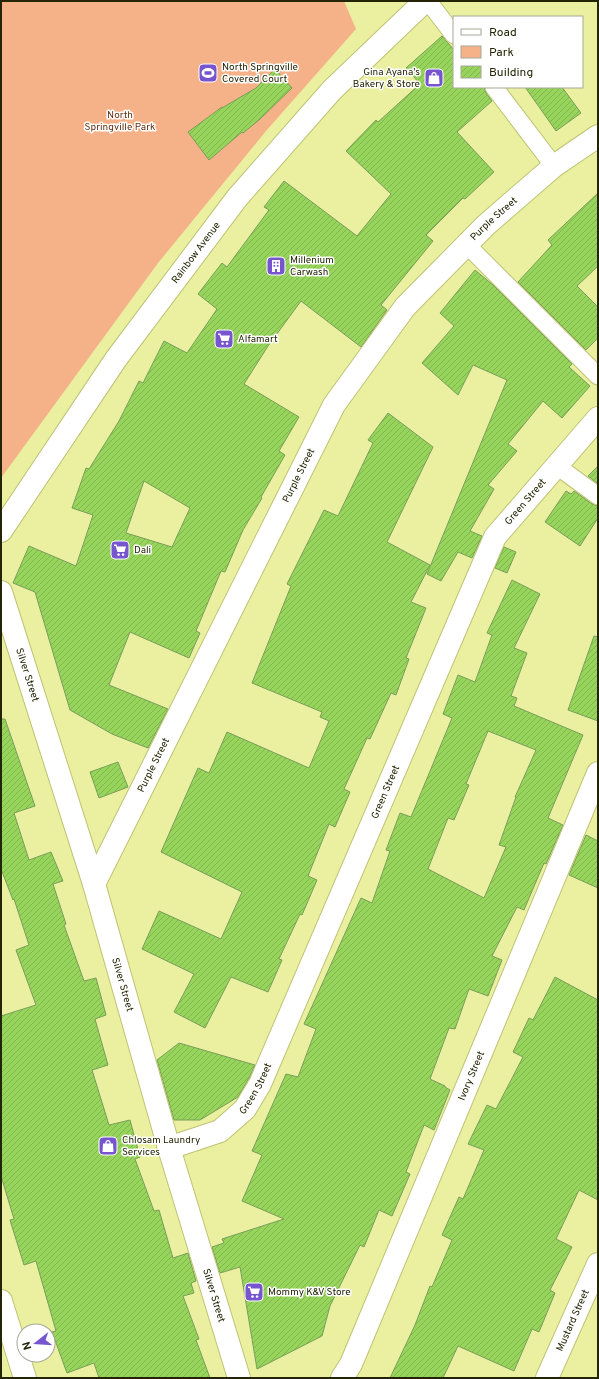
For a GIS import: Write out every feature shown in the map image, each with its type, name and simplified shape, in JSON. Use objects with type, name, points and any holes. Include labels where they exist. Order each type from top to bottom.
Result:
[{"type":"street","name":"Rainbow Avenue","points":[[1,531],[116,359],[237,198],[332,90],[425,1]]},
{"type":"street","name":"Purple Street","points":[[94,884],[334,405],[405,307],[486,225],[554,166],[598,136]]},
{"type":"street","name":"Green Street","points":[[169,1148],[220,1131],[245,1109],[260,1084],[495,537],[598,418]]},
{"type":"street","name":"Silver Street","points":[[1,592],[94,884],[169,1148],[240,1378]]},
{"type":"street","name":"Ivory Street","points":[[342,1378],[351,1364],[598,773]]},
{"type":"street","name":"Mustard Street","points":[[547,1378],[598,1264]]},
{"type":"street","points":[[1,1301],[25,1378]]},
{"type":"lane","points":[[428,1],[453,33]]},
{"type":"lane","points":[[495,88],[554,166]]},
{"type":"lane","points":[[467,245],[598,376]]},
{"type":"lane","points":[[557,466],[598,496]]},
{"type":"green space","name":"North Springville Park","points":[[1,1],[344,1],[356,29],[266,131],[158,263],[1,478]]},
{"type":"building","points":[[442,36],[453,49],[453,88],[484,88],[492,101],[457,132],[494,172],[465,199],[463,198],[426,235],[433,241],[381,305],[387,310],[361,347],[301,301],[268,346],[244,384],[299,417],[279,451],[285,455],[243,530],[225,572],[221,571],[196,631],[200,633],[189,658],[130,632],[109,685],[168,709],[148,748],[112,734],[70,710],[35,592],[13,583],[29,546],[76,566],[93,515],[72,508],[86,468],[89,469],[119,421],[139,381],[143,383],[164,341],[187,353],[217,309],[198,294],[222,263],[227,267],[269,210],[264,207],[284,181],[357,236],[391,194],[346,151],[376,120],[378,122],[420,84],[406,68]],"holes":[[[144,481],[190,508],[172,547],[126,533]]]},
{"type":"building","points":[[275,69],[292,88],[259,120],[243,133],[242,132],[209,160],[188,132],[222,107],[256,88]]},
{"type":"building","points":[[526,88],[563,88],[581,113],[556,131]]},
{"type":"building","points":[[598,193],[598,266],[577,286],[598,307],[598,338],[586,350],[518,282],[552,245],[548,240]]},
{"type":"building","points":[[475,270],[493,285],[572,364],[569,367],[590,386],[562,418],[543,401],[508,444],[517,451],[488,485],[494,489],[470,531],[482,536],[472,558],[458,552],[441,581],[427,574],[507,380],[473,365],[458,395],[422,363],[454,326],[440,313]]},
{"type":"building","points":[[388,413],[433,447],[387,542],[430,565],[411,602],[426,608],[406,658],[409,659],[396,695],[391,693],[370,739],[367,738],[344,789],[350,792],[335,827],[329,824],[308,876],[317,880],[302,915],[300,914],[279,959],[282,960],[268,992],[231,977],[205,1028],[174,1012],[194,974],[142,949],[159,911],[221,939],[242,892],[161,852],[198,768],[209,773],[227,732],[309,768],[329,721],[320,717],[322,712],[252,683],[291,586],[287,584],[324,510],[338,516],[373,443],[368,440]]},
{"type":"building","points":[[598,466],[598,484],[588,476]]},
{"type":"building","points":[[566,491],[571,494],[574,491],[592,504],[598,506],[598,518],[580,546],[545,522]]},
{"type":"building","points":[[504,547],[516,552],[507,573],[495,568]]},
{"type":"building","points":[[512,580],[540,594],[514,648],[527,653],[511,696],[517,698],[514,706],[583,735],[548,818],[563,825],[546,864],[544,863],[524,910],[517,907],[492,956],[502,960],[488,996],[469,989],[455,1029],[449,1028],[430,1079],[450,1090],[434,1130],[424,1125],[406,1172],[410,1174],[392,1216],[379,1210],[364,1247],[360,1245],[330,1306],[322,1336],[257,1369],[240,1267],[220,1273],[212,1247],[224,1243],[222,1239],[284,1219],[242,1201],[262,1155],[252,1151],[286,1074],[298,1077],[316,1029],[304,1024],[361,898],[372,903],[390,851],[386,850],[400,813],[411,817],[452,718],[443,714],[458,675],[475,682],[492,635],[487,633]],"holes":[[[488,731],[536,750],[515,797],[499,845],[506,847],[484,898],[428,869],[448,818],[454,820],[469,785],[466,784]]]},
{"type":"building","points":[[594,636],[598,637],[598,721],[568,710]]},
{"type":"building","points":[[1,719],[5,719],[35,806],[14,813],[29,860],[51,852],[63,881],[53,884],[66,924],[64,925],[84,981],[96,978],[106,1015],[95,1019],[108,1065],[92,1070],[109,1125],[130,1120],[140,1157],[135,1159],[154,1211],[159,1210],[173,1258],[188,1253],[196,1281],[191,1283],[194,1293],[183,1296],[199,1339],[196,1340],[210,1378],[99,1378],[94,1363],[67,1373],[56,1343],[56,1323],[54,1323],[36,1261],[24,1265],[10,1220],[14,1219],[1,1176],[1,1016],[36,1005],[16,950],[29,945],[14,899],[13,900],[1,869]]},
{"type":"building","points":[[118,762],[128,787],[99,798],[90,772]]},
{"type":"building","points":[[586,835],[598,841],[598,888],[569,875]]},
{"type":"building","points":[[555,977],[598,1000],[598,1200],[579,1190],[556,1239],[572,1247],[550,1290],[555,1293],[539,1332],[532,1329],[514,1371],[458,1346],[443,1378],[390,1378],[415,1325],[430,1286],[432,1287],[452,1240],[442,1235],[459,1197],[463,1199],[484,1150],[468,1144],[487,1105],[496,1109],[523,1057],[513,1052],[529,1018],[533,1020]]},
{"type":"building","points":[[179,1043],[255,1065],[238,1097],[200,1120],[174,1120],[157,1060]]},
{"type":"place","name":"North Springville Covered Court","points":[[208,73]]},
{"type":"place","name":"Gina Ayana's Bakery & Store","points":[[434,78]]},
{"type":"place","name":"Millenium Carwash","points":[[276,266]]},
{"type":"place","name":"Alfamart","points":[[224,339]]},
{"type":"place","name":"Dali","points":[[120,550]]},
{"type":"place","name":"Chlosam Laundry Services","points":[[108,1146]]},
{"type":"place","name":"Mommy K&V Store","points":[[254,1292]]}]
